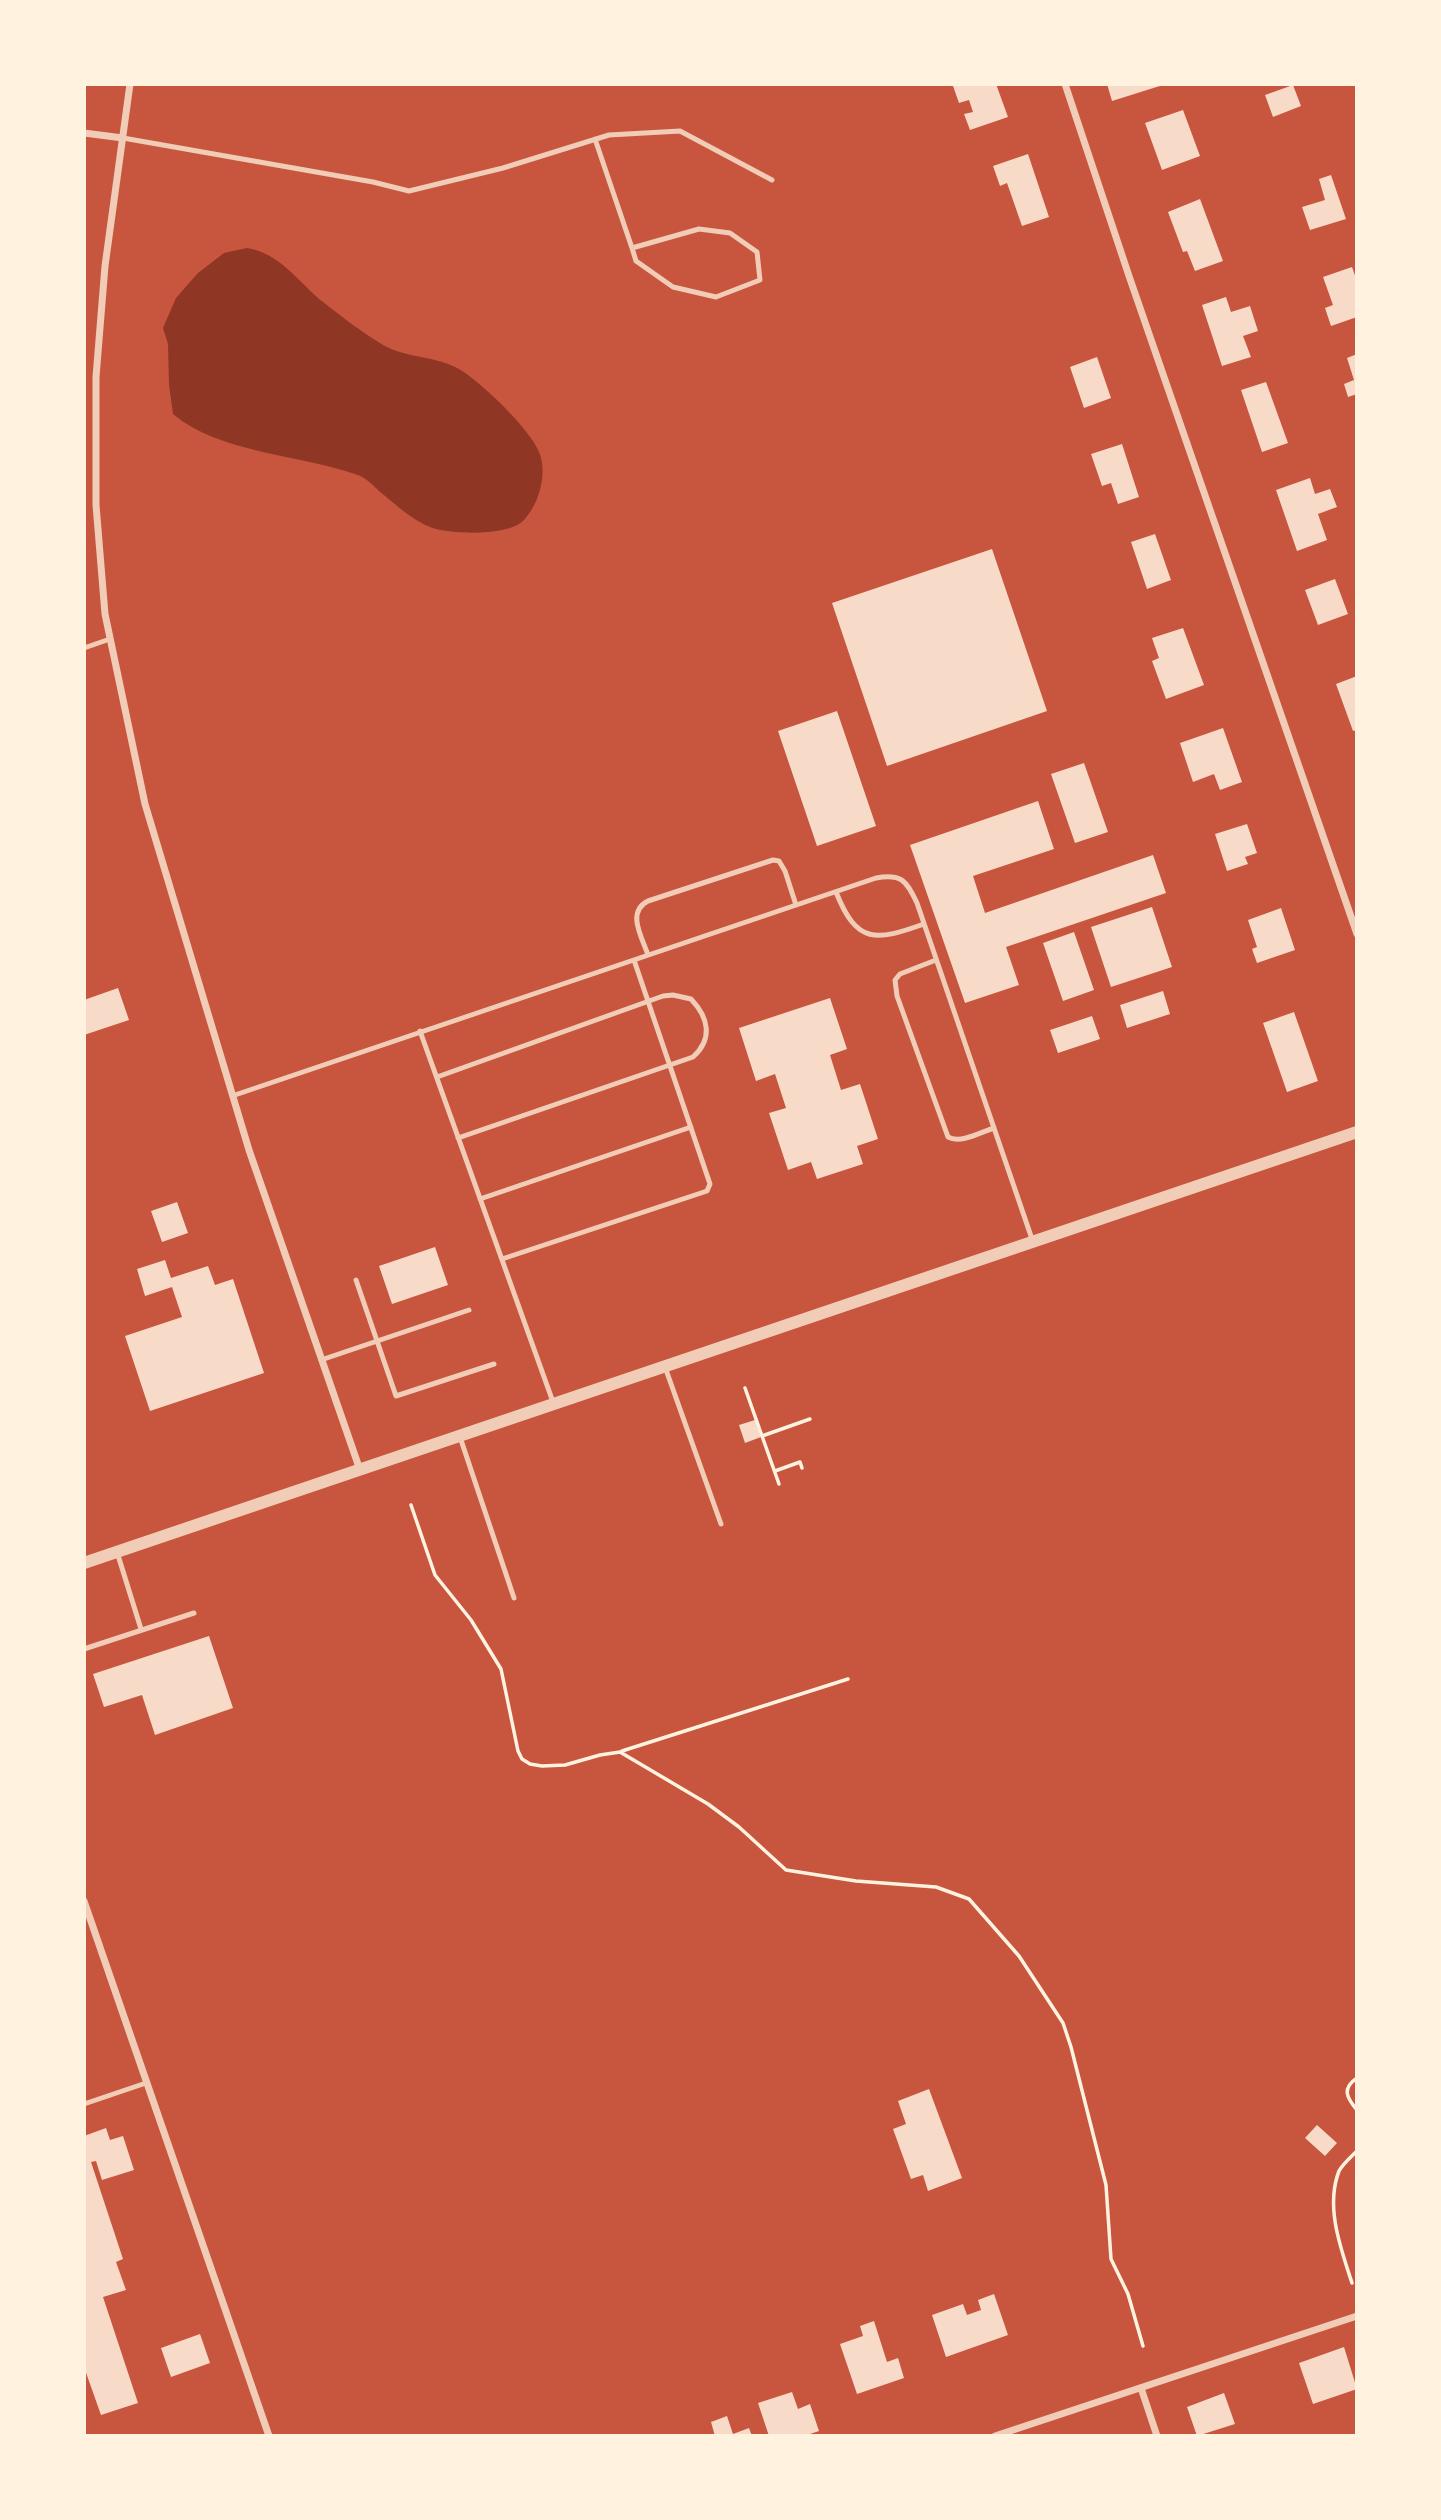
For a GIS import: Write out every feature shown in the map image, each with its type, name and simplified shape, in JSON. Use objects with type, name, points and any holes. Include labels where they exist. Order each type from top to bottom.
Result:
[{"type":"street","points":[[130,84],[105,267],[96,377],[96,505],[105,614],[145,804],[255,1172],[360,1471]]},
{"type":"street","points":[[1065,84],[1357,934]]},
{"type":"street","points":[[84,133],[123,138]]},
{"type":"street","points":[[84,1563],[1357,1132]]},
{"type":"street","points":[[84,1901],[269,2436]]},
{"type":"street","points":[[995,2436],[1357,2316]]},
{"type":"street","points":[[1140,2388],[1157,2436]]},
{"type":"lane","points":[[123,138],[373,182],[409,191],[503,168],[609,135],[680,131],[772,180]]},
{"type":"lane","points":[[594,139],[636,261],[673,288],[716,297],[760,280],[757,252],[730,233],[699,229],[632,248]]},
{"type":"lane","points":[[84,648],[110,639]]},
{"type":"lane","points":[[648,955],[635,918],[636,910],[648,901],[773,860],[779,861],[785,871],[796,905]]},
{"type":"lane","points":[[232,1096],[887,876],[903,880],[913,893],[1033,1242]]},
{"type":"lane","points":[[836,892],[851,920],[867,934],[883,936],[924,924]]},
{"type":"lane","points":[[502,1259],[707,1191],[709,1179],[634,960]]},
{"type":"lane","points":[[936,960],[900,974],[895,980],[894,988],[901,1009],[948,1137],[960,1140],[994,1128]]},
{"type":"lane","points":[[437,1077],[663,996],[683,996],[691,999],[702,1014],[706,1028],[705,1044],[693,1057],[458,1138]]},
{"type":"lane","points":[[420,1031],[554,1405]]},
{"type":"lane","points":[[480,1199],[691,1127]]},
{"type":"lane","points":[[356,1280],[396,1396],[494,1364]]},
{"type":"lane","points":[[321,1360],[469,1310]]},
{"type":"lane","points":[[665,1367],[721,1524]]},
{"type":"lane","points":[[460,1437],[514,1598]]},
{"type":"lane","points":[[117,1552],[141,1629]]},
{"type":"lane","points":[[84,1649],[194,1613]]},
{"type":"lane","points":[[84,2104],[146,2083]]},
{"type":"path","points":[[745,1388],[779,1483]]},
{"type":"path","points":[[762,1436],[810,1419]]},
{"type":"path","points":[[775,1471],[800,1462],[802,1468]]},
{"type":"path","points":[[411,1505],[435,1575],[471,1620],[501,1669],[518,1751],[522,1759],[530,1764],[565,1765],[620,1752],[848,1679]]},
{"type":"path","points":[[620,1752],[708,1804],[739,1827],[786,1870],[856,1881],[936,1887],[969,1899],[1019,1956],[1063,2023],[1106,2185],[1111,2259],[1128,2294],[1143,2346]]},
{"type":"path","points":[[1357,2078],[1347,2086],[1346,2091],[1357,2110]]},
{"type":"path","points":[[1352,2283],[1334,2215],[1335,2185],[1340,2169],[1357,2151]]},
{"type":"shaded area","points":[[247,248],[279,262],[323,302],[383,345],[459,369],[504,407],[534,442],[542,460],[542,479],[537,498],[523,521],[515,526],[494,531],[468,533],[436,529],[413,518],[358,475],[237,445],[192,427],[173,414],[168,344],[163,328],[176,298],[198,273],[224,253]]},
{"type":"building","points":[[996,84],[1008,117],[970,130],[964,114],[973,112],[969,100],[959,103],[953,86]]},
{"type":"building","points":[[1107,84],[1163,84],[1163,85],[1112,101]]},
{"type":"building","points":[[1293,85],[1301,106],[1273,117],[1265,95]]},
{"type":"building","points":[[1183,110],[1200,156],[1162,170],[1145,123]]},
{"type":"building","points":[[1028,154],[1049,217],[1022,226],[1007,183],[1000,186],[993,166]]},
{"type":"building","points":[[1331,175],[1346,219],[1310,230],[1302,207],[1325,200],[1319,179]]},
{"type":"building","points":[[1200,199],[1223,261],[1195,271],[1187,251],[1183,252],[1168,212]]},
{"type":"building","points":[[1352,267],[1357,281],[1357,317],[1331,326],[1325,308],[1333,305],[1323,277]]},
{"type":"building","points":[[1226,297],[1231,312],[1250,306],[1258,331],[1243,336],[1251,357],[1222,366],[1202,305]]},
{"type":"building","points":[[1357,354],[1357,394],[1348,397],[1344,384],[1354,380],[1347,358]]},
{"type":"building","points":[[1097,357],[1111,398],[1084,408],[1070,367]]},
{"type":"building","points":[[1266,382],[1288,443],[1262,452],[1241,390]]},
{"type":"building","points":[[1122,444],[1139,497],[1118,504],[1111,483],[1102,486],[1091,454]]},
{"type":"building","points":[[1310,478],[1315,494],[1330,489],[1337,507],[1318,514],[1327,540],[1297,551],[1276,490]]},
{"type":"building","points":[[1155,534],[1171,580],[1147,589],[1131,542]]},
{"type":"building","points":[[992,549],[1047,711],[887,766],[832,603]]},
{"type":"building","points":[[1335,579],[1348,614],[1318,625],[1305,590]]},
{"type":"building","points":[[1183,628],[1204,685],[1166,699],[1152,661],[1159,658],[1152,638]]},
{"type":"building","points":[[1357,676],[1357,730],[1353,731],[1336,684]]},
{"type":"building","points":[[837,711],[876,826],[817,846],[778,731]]},
{"type":"building","points":[[1223,728],[1242,782],[1220,790],[1214,774],[1193,782],[1180,743]]},
{"type":"building","points":[[1084,763],[1108,832],[1075,843],[1051,774]]},
{"type":"building","points":[[1038,801],[1054,849],[973,876],[985,913],[1153,855],[1166,893],[1006,947],[1019,985],[965,1003],[910,845]]},
{"type":"building","points":[[1247,824],[1257,853],[1245,857],[1248,864],[1227,871],[1215,834]]},
{"type":"building","points":[[1152,907],[1172,967],[1111,987],[1091,927]]},
{"type":"building","points":[[1281,908],[1295,950],[1257,963],[1252,949],[1257,947],[1248,920]]},
{"type":"building","points":[[1074,932],[1094,990],[1063,1001],[1043,943]]},
{"type":"building","points":[[118,988],[129,1020],[84,1035],[84,1000]]},
{"type":"building","points":[[1163,991],[1170,1014],[1127,1028],[1120,1005]]},
{"type":"building","points":[[830,998],[847,1049],[830,1055],[841,1090],[860,1084],[878,1139],[857,1146],[863,1164],[817,1179],[811,1162],[788,1170],[769,1113],[786,1108],[775,1074],[756,1081],[739,1028]]},
{"type":"building","points":[[1294,1012],[1318,1081],[1287,1092],[1263,1023]]},
{"type":"building","points":[[1092,1016],[1100,1039],[1058,1053],[1050,1030]]},
{"type":"building","points":[[177,1202],[188,1233],[162,1242],[151,1211]]},
{"type":"building","points":[[435,1247],[448,1285],[392,1304],[379,1266]]},
{"type":"building","points":[[165,1260],[171,1278],[208,1266],[215,1285],[233,1279],[264,1373],[150,1411],[125,1336],[182,1317],[172,1287],[145,1296],[137,1269]]},
{"type":"building","points":[[755,1420],[761,1437],[745,1443],[739,1425]]},
{"type":"building","points":[[209,1636],[233,1708],[155,1735],[142,1695],[104,1707],[93,1674]]},
{"type":"building","points":[[929,2089],[962,2178],[928,2191],[923,2175],[911,2179],[893,2129],[906,2124],[898,2101]]},
{"type":"building","points":[[1317,2125],[1337,2143],[1325,2156],[1305,2138]]},
{"type":"building","points":[[106,2128],[110,2140],[123,2136],[134,2170],[102,2180],[96,2161],[91,2162],[123,2259],[116,2262],[126,2290],[103,2297],[138,2403],[101,2415],[84,2367],[84,2136]]},
{"type":"building","points":[[994,2294],[1008,2335],[946,2357],[932,2315],[963,2304],[967,2315],[981,2310],[978,2300]]},
{"type":"building","points":[[874,2321],[887,2362],[898,2358],[904,2378],[857,2394],[840,2344],[863,2336],[860,2326]]},
{"type":"building","points":[[200,2334],[210,2363],[171,2377],[161,2348]]},
{"type":"building","points":[[1344,2347],[1357,2389],[1313,2404],[1299,2363]]},
{"type":"building","points":[[792,2392],[798,2409],[810,2404],[819,2431],[804,2436],[769,2436],[758,2403]]},
{"type":"building","points":[[1224,2393],[1235,2424],[1197,2436],[1187,2407]]},
{"type":"building","points":[[727,2416],[733,2434],[749,2428],[752,2436],[715,2436],[711,2422]]}]
